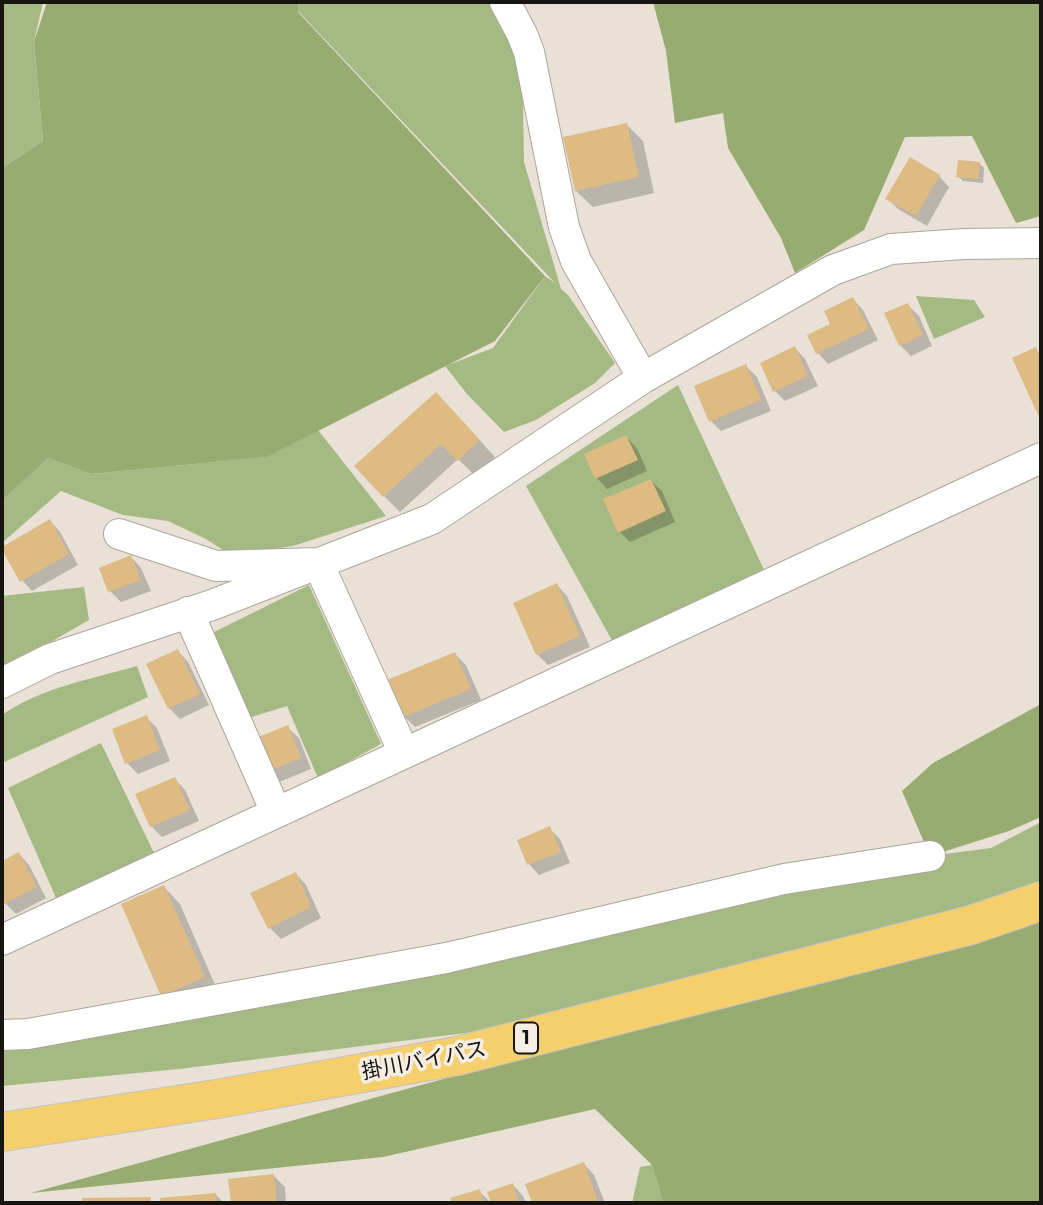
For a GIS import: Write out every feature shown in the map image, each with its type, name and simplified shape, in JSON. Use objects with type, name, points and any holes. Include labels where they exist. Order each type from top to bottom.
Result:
[{"type":"highway","name":"掛川バイパス","points":[[2,1132],[223,1098],[457,1056],[971,925],[1041,901]]},
{"type":"highway","points":[[2,1108],[294,1064],[457,1056]]},
{"type":"highway","points":[[2,1152],[223,1098]]},
{"type":"street","points":[[505,2],[523,34],[529,52],[564,227],[576,261],[643,378]]},
{"type":"street","points":[[2,683],[50,659],[212,605],[432,519],[643,378],[833,270],[891,249],[1041,243]]},
{"type":"street","points":[[2,940],[1041,458]]},
{"type":"street","points":[[119,534],[216,566],[318,563]]},
{"type":"street","points":[[318,563],[404,753]]},
{"type":"street","points":[[188,612],[276,813]]},
{"type":"street","points":[[2,1035],[28,1034],[446,958],[784,879],[930,856]]},
{"type":"green space","points":[[2,2],[43,2],[34,42],[43,141],[2,168]]},
{"type":"green space","points":[[47,2],[299,2],[298,12],[545,276],[495,341],[267,457],[91,474],[48,458],[2,500],[2,168],[43,141],[34,42]]},
{"type":"green space","points":[[299,2],[492,2],[522,55],[524,162],[561,289],[568,295],[615,363],[595,383],[536,420],[504,432],[467,394],[445,366],[493,348],[545,276],[555,283],[298,11]]},
{"type":"green space","points":[[653,2],[1041,2],[1041,216],[1016,223],[972,136],[905,137],[864,230],[795,273],[781,238],[728,148],[723,113],[675,123],[666,51]]},
{"type":"green space","points":[[916,296],[974,300],[985,317],[934,339]]},
{"type":"green space","points":[[678,385],[765,572],[614,644],[526,486]]},
{"type":"green space","points":[[318,430],[386,516],[293,546],[231,555],[206,539],[168,521],[123,515],[61,491],[2,543],[2,497],[48,458],[91,474],[266,457]]},
{"type":"green space","points":[[309,585],[381,744],[318,778],[287,706],[242,720],[208,635]]},
{"type":"green space","points":[[84,587],[89,620],[2,670],[2,596]]},
{"type":"green space","points":[[137,666],[148,697],[2,763],[2,715],[50,691]]},
{"type":"green space","points":[[1041,704],[1041,817],[1009,831],[930,856],[902,791],[933,763]]},
{"type":"green space","points":[[101,743],[154,853],[56,898],[8,788]]},
{"type":"green space","points":[[1041,822],[1041,882],[804,957],[505,1028],[179,1069],[2,1086],[2,1033],[930,856],[991,848]]},
{"type":"green space","points":[[1041,907],[1041,1203],[663,1203],[652,1165],[595,1109],[383,1157],[31,1193],[743,998]]},
{"type":"green space","points":[[652,1165],[663,1203],[632,1203],[640,1167]]},
{"type":"building","points":[[627,123],[639,177],[575,191],[563,137]]},
{"type":"building","points":[[910,157],[940,175],[916,216],[885,199]]},
{"type":"building","points":[[958,160],[980,162],[978,179],[956,177]]},
{"type":"building","points":[[853,297],[869,329],[816,354],[807,335],[830,324],[824,311]]},
{"type":"building","points":[[908,303],[923,335],[899,346],[884,313]]},
{"type":"building","points":[[795,346],[808,376],[773,392],[760,363]]},
{"type":"building","points":[[1036,347],[1041,358],[1041,413],[1038,415],[1012,358]]},
{"type":"building","points":[[746,364],[761,400],[709,422],[694,386]]},
{"type":"building","points":[[436,392],[480,440],[457,461],[441,444],[383,497],[354,466]]},
{"type":"building","points":[[626,435],[638,460],[595,479],[584,454]]},
{"type":"building","points":[[651,479],[666,511],[618,533],[603,499]]},
{"type":"building","points":[[50,519],[69,554],[20,582],[2,547]]},
{"type":"building","points":[[131,555],[141,580],[108,592],[99,568]]},
{"type":"building","points":[[557,583],[580,636],[536,655],[513,603]]},
{"type":"building","points":[[178,649],[200,694],[168,709],[146,664]]},
{"type":"building","points":[[455,652],[471,689],[403,717],[387,680]]},
{"type":"building","points":[[147,715],[160,750],[125,764],[112,729]]},
{"type":"building","points":[[288,725],[301,758],[267,772],[253,739]]},
{"type":"building","points":[[175,777],[190,810],[150,827],[135,794]]},
{"type":"building","points":[[550,826],[561,852],[527,865],[517,840]]},
{"type":"building","points":[[19,852],[37,887],[4,904],[2,861]]},
{"type":"building","points":[[296,872],[311,907],[268,929],[250,893]]},
{"type":"building","points":[[164,885],[205,977],[161,996],[121,904]]},
{"type":"building","points":[[584,1162],[598,1202],[532,1203],[525,1184]]},
{"type":"building","points":[[274,1174],[277,1203],[231,1203],[228,1179]]},
{"type":"building","points":[[513,1183],[519,1203],[491,1203],[487,1192]]},
{"type":"building","points":[[480,1189],[484,1203],[452,1203],[450,1198]]},
{"type":"building","points":[[216,1193],[217,1203],[160,1203],[160,1198]]},
{"type":"building","points":[[151,1197],[151,1203],[82,1203],[82,1198]]}]
